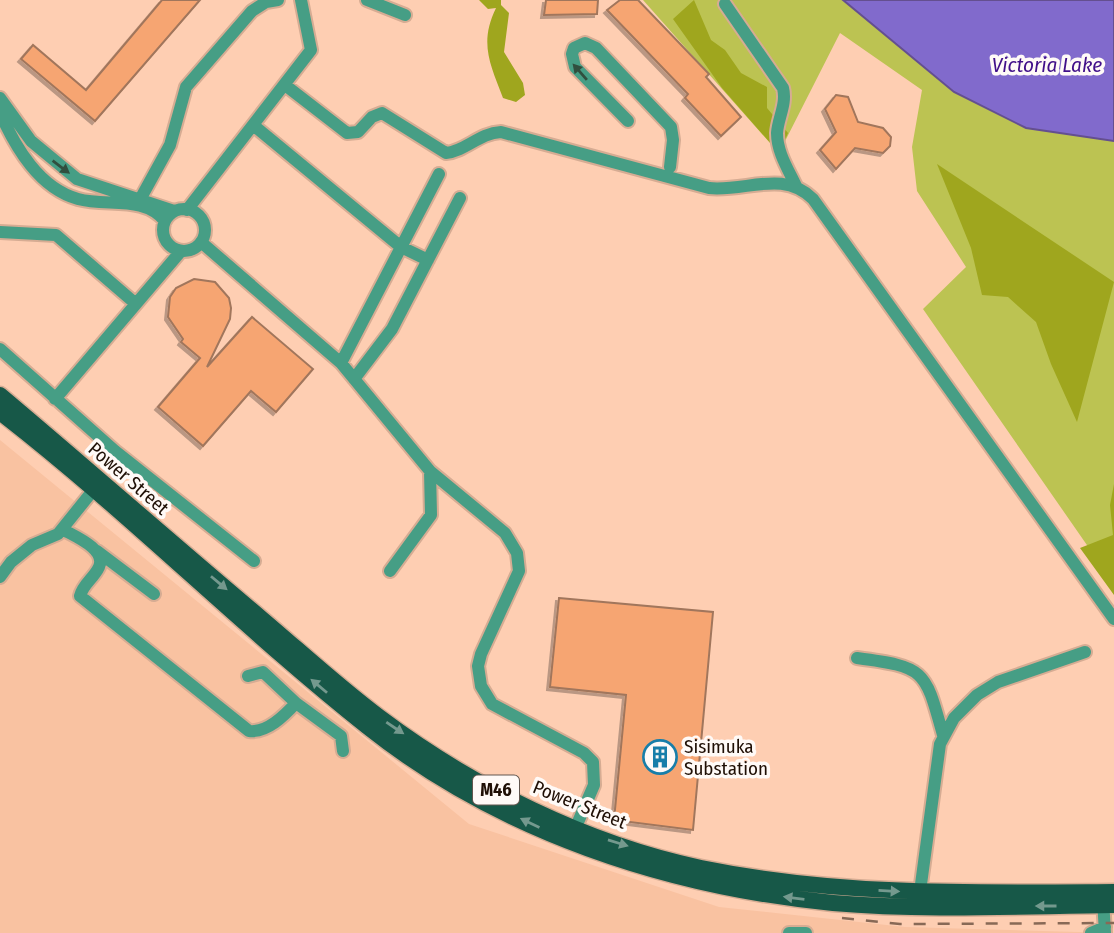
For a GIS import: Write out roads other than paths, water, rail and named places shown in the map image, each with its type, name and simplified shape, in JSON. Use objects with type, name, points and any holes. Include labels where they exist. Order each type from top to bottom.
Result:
[{"type":"main road","name":"Power Street","points":[[0,395],[97,486],[243,612],[371,729],[569,842],[681,879],[766,895],[919,900],[1109,898]]},
{"type":"main road","name":"Power Street","points":[[0,415],[97,486]]},
{"type":"main road","name":"Power Street","points":[[452,774],[608,840],[698,867],[837,896]]},
{"type":"street","points":[[139,201],[170,145],[186,88],[252,11],[266,2],[278,0]]},
{"type":"street","points":[[181,251],[165,240],[176,214],[253,125],[311,50],[301,0]]},
{"type":"street","points":[[367,0],[405,15]]},
{"type":"street","points":[[725,4],[783,88],[785,99],[778,138],[782,156],[796,186]]},
{"type":"street","points":[[628,121],[575,66],[572,54],[579,45],[585,43],[596,48],[667,120],[673,140],[670,167]]},
{"type":"street","points":[[285,85],[347,133],[358,132],[372,117],[382,113],[446,153],[461,149],[483,135],[501,132],[709,188],[729,189],[780,183],[796,186],[813,199],[1114,619]]},
{"type":"street","points":[[0,98],[30,141],[87,184],[139,201],[155,210],[203,222],[201,242],[192,249],[181,251],[55,399]]},
{"type":"street","points":[[0,113],[20,154],[67,195],[80,200],[139,201]]},
{"type":"street","points":[[253,125],[401,247],[428,260]]},
{"type":"street","points":[[31,166],[42,152]]},
{"type":"street","points":[[341,363],[439,174]]},
{"type":"street","points":[[354,379],[387,338],[460,198]]},
{"type":"street","points":[[0,232],[56,235],[136,304]]},
{"type":"street","points":[[201,242],[341,363],[430,471],[499,526],[517,552],[519,571],[481,654],[478,677],[492,704],[584,753],[593,762],[593,785],[569,842]]},
{"type":"street","points":[[0,349],[155,483],[254,561]]},
{"type":"street","points":[[390,571],[431,515],[430,471]]},
{"type":"street","points":[[0,577],[12,562],[32,545],[47,540],[62,529],[97,486]]},
{"type":"street","points":[[62,529],[97,551],[154,594]]},
{"type":"street","points":[[97,551],[99,567],[82,588],[80,596],[249,731],[264,730],[296,703]]},
{"type":"street","points":[[919,900],[937,760],[943,736],[962,709],[985,689],[1085,652]]},
{"type":"street","points":[[857,658],[901,663],[915,669],[931,693],[943,736]]},
{"type":"street","points":[[248,676],[263,672],[296,703],[341,736],[343,751]]},
{"type":"street","points":[[1091,933],[1105,930],[1109,898]]},
{"type":"street","points":[[789,933],[806,933]]},
{"type":"water","name":"Victoria Lake","points":[[843,0],[1114,0],[1114,141],[1026,128],[954,92]]},
{"type":"railway","points":[[842,918],[900,924],[1114,923]]},
{"type":"place","name":"Sisimuka Substation","points":[[660,757]]}]
